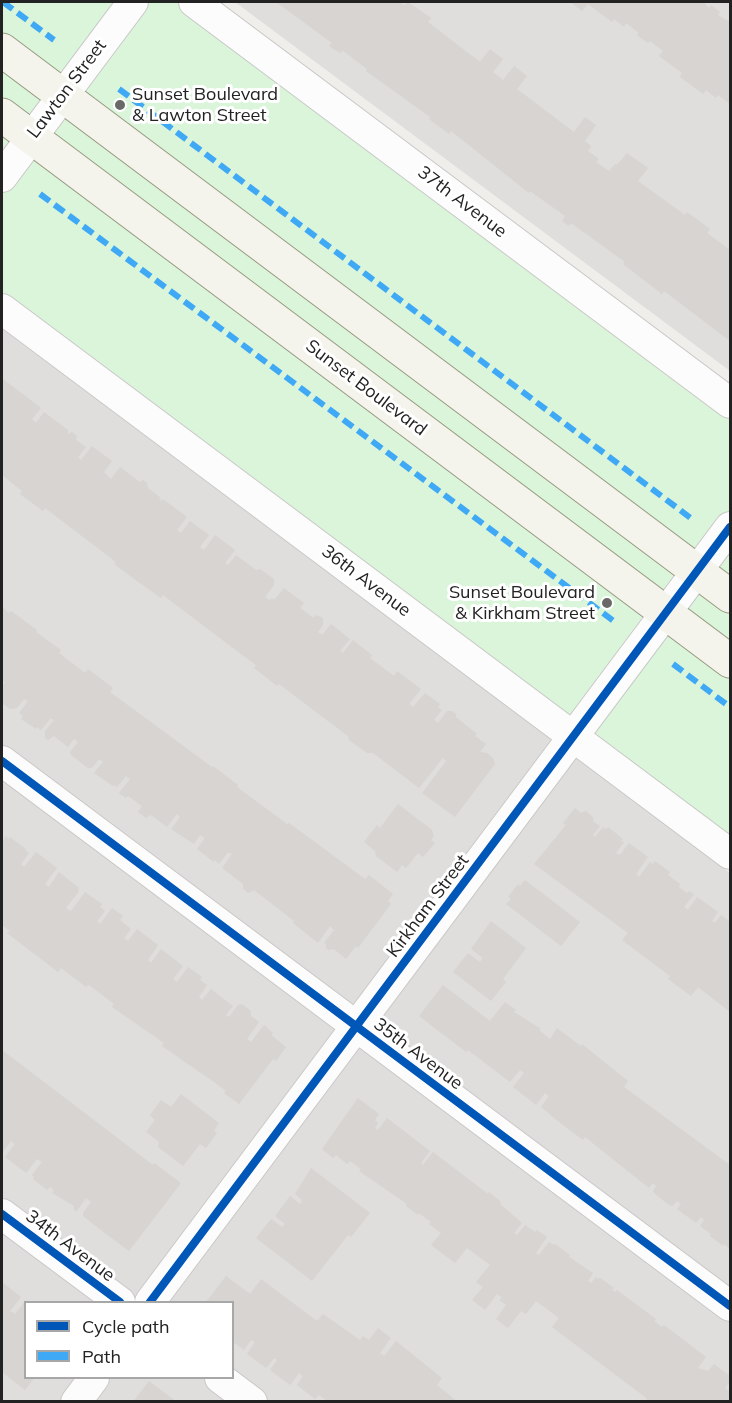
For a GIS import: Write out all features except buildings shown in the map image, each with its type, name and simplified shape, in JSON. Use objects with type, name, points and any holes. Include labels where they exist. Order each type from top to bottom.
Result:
[{"type":"main road","points":[[2,50],[730,596]]},
{"type":"main road","name":"Sunset Boulevard","points":[[2,115],[730,661]]},
{"type":"street","name":"Lawton Street","points":[[2,177],[133,2]]},
{"type":"street","name":"37th Avenue","points":[[194,2],[730,403]]},
{"type":"street","name":"36th Avenue","points":[[2,309],[730,854]]},
{"type":"street","name":"Kirkham Street","points":[[151,1301],[730,527]]},
{"type":"street","name":"35th Avenue","points":[[2,761],[730,1306]]},
{"type":"street","name":"34th Avenue","points":[[2,1214],[119,1301]]},
{"type":"street","points":[[76,1401],[92,1379]]},
{"type":"street","points":[[223,1379],[252,1401]]},
{"type":"shaded area","points":[[235,2],[730,2],[730,371]]},
{"type":"shaded area","points":[[2,329],[730,873],[730,1401],[2,1401]]},
{"type":"green space","points":[[2,2],[194,2],[730,403],[730,854],[2,308]]},
{"type":"marked path","points":[[3,2],[54,40]]},
{"type":"marked path","points":[[119,89],[692,519]]},
{"type":"marked path","points":[[40,194],[615,622]]},
{"type":"marked path","points":[[673,664],[730,707]]},
{"type":"cycle path","points":[[151,1301],[730,527]]},
{"type":"cycle path","points":[[2,761],[730,1306]]},
{"type":"cycle path","points":[[2,1214],[119,1301]]},
{"type":"place","name":"Sunset Boulevard & Lawton Street","points":[[120,105]]},
{"type":"place","name":"Sunset Boulevard & Kirkham Street","points":[[607,603]]}]
